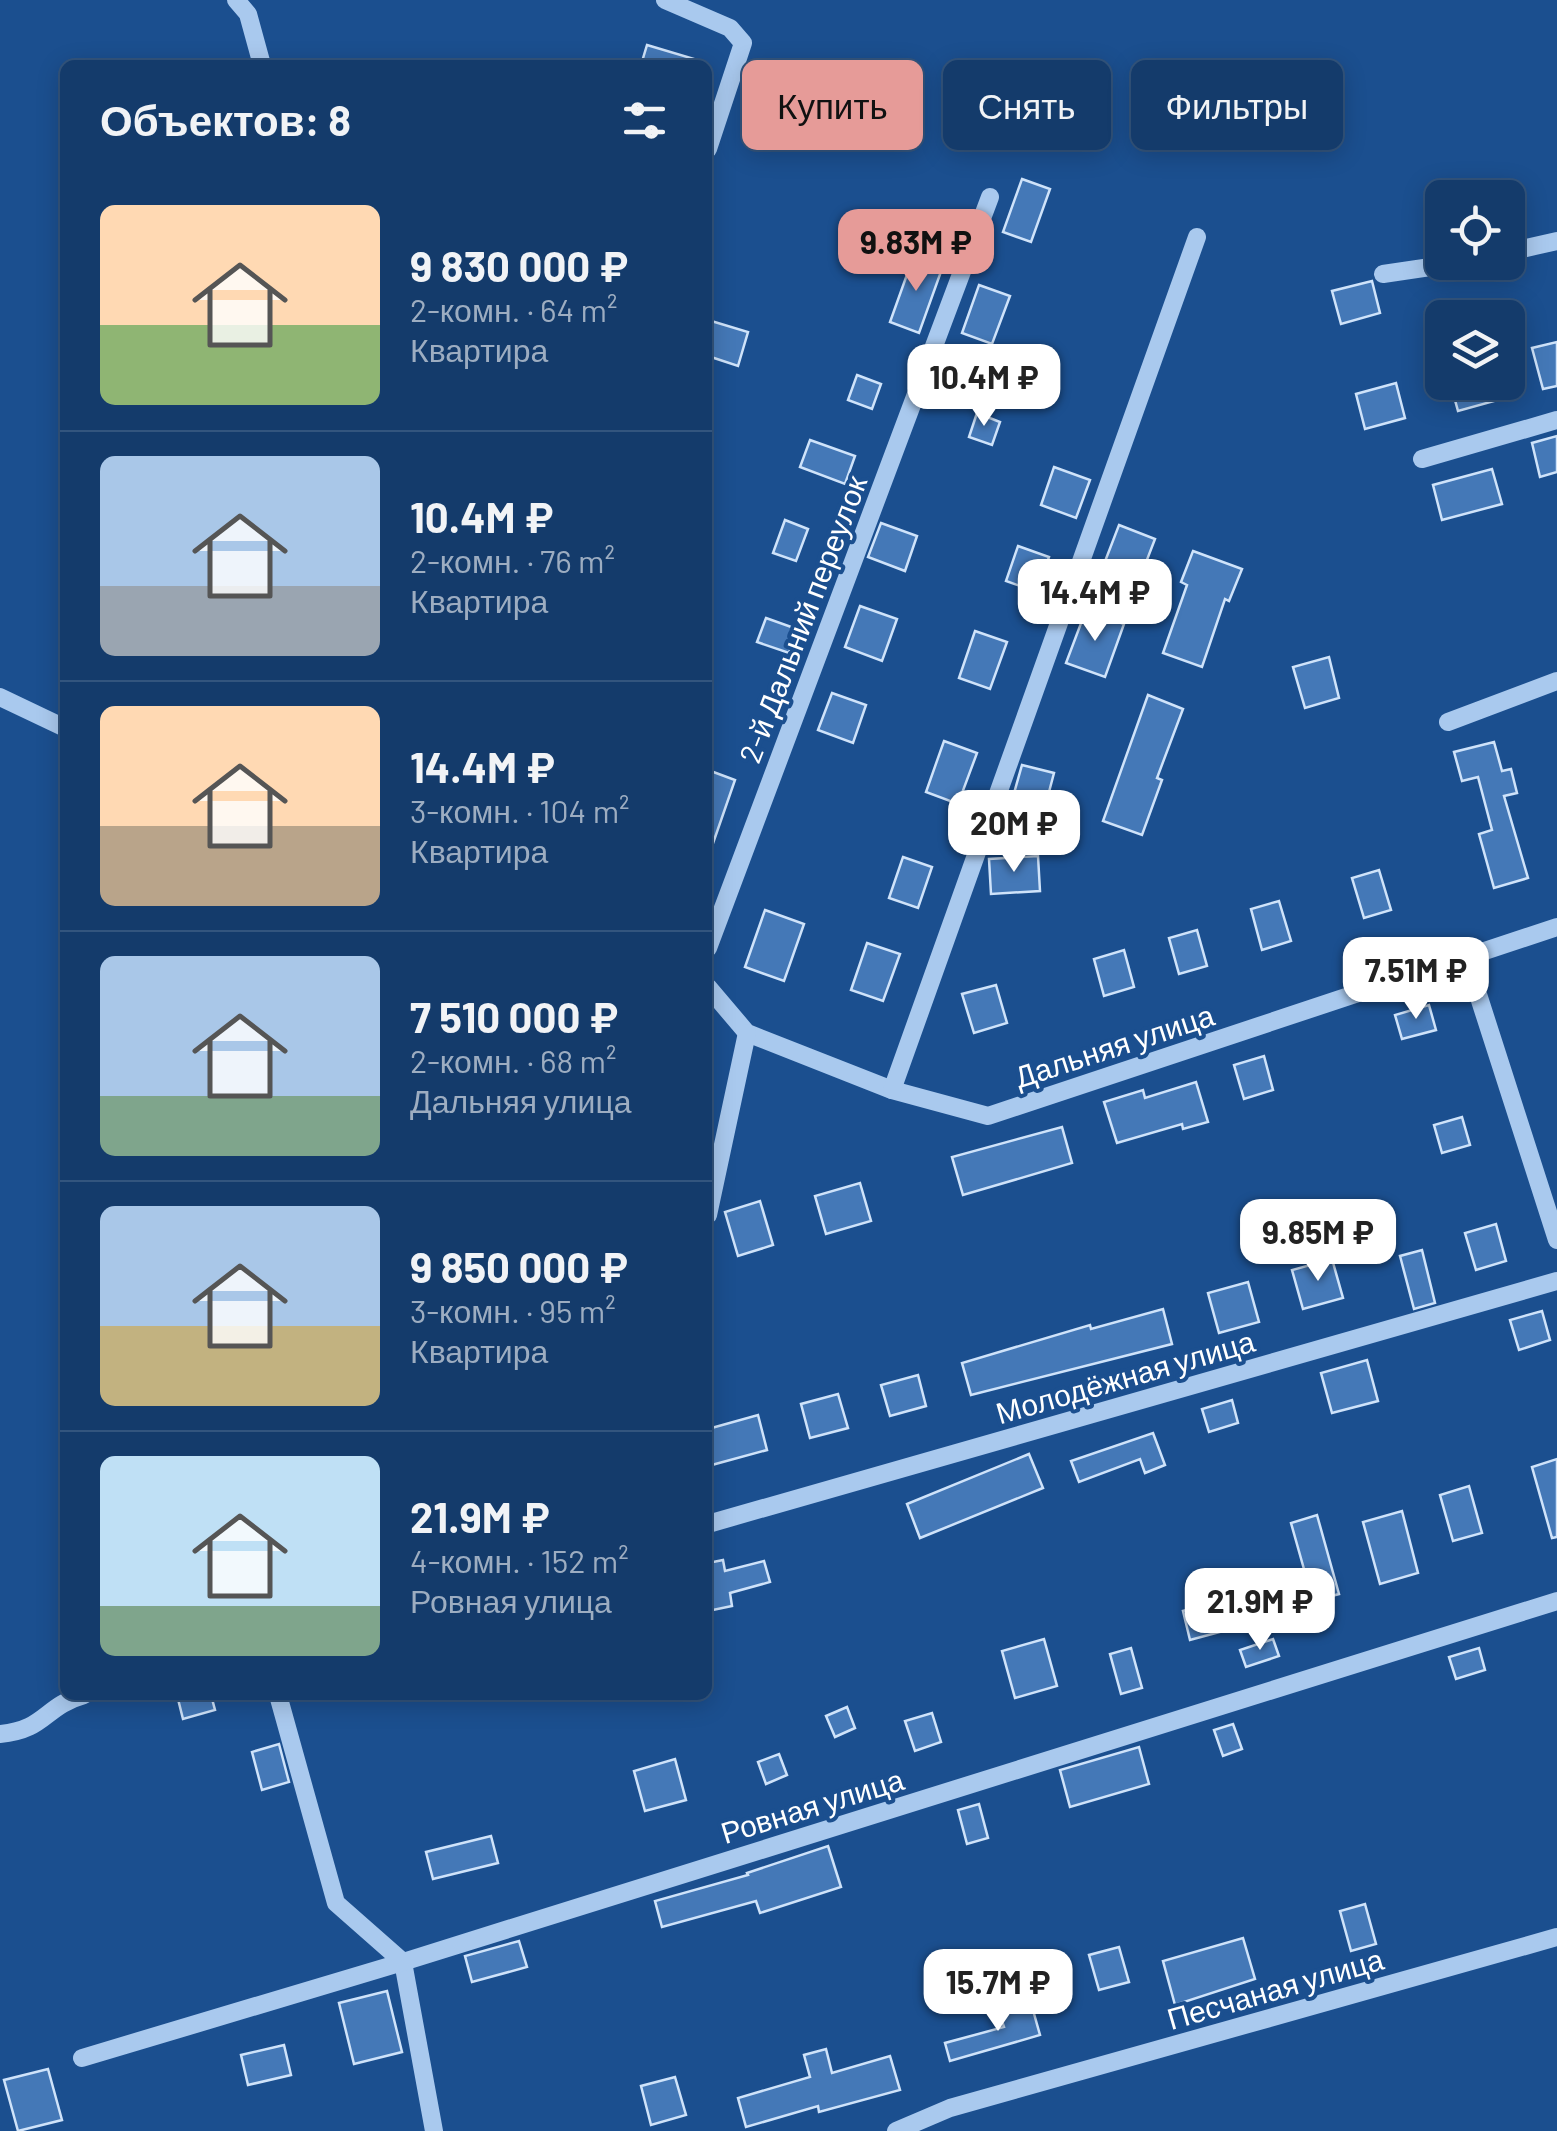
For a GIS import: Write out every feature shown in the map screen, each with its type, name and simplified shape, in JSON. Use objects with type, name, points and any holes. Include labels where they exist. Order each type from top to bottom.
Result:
[{"type":"street","points":[[236,0],[248,14],[261,60]]},
{"type":"street","points":[[665,0],[730,28],[743,43],[712,137]]},
{"type":"street","name":"2-й Дальний переулок","points":[[712,937],[990,198]]},
{"type":"street","points":[[892,1090],[1198,237]]},
{"type":"street","points":[[1525,248],[1557,241]]},
{"type":"street","points":[[1382,274],[1425,268]]},
{"type":"street","points":[[1422,460],[1557,420]]},
{"type":"street","points":[[1448,722],[1557,681]]},
{"type":"street","points":[[0,696],[60,726]]},
{"type":"street","name":"Дальняя улица","points":[[712,991],[746,1033],[892,1090],[988,1116],[1557,927]]},
{"type":"street","points":[[1466,956],[1557,1240]]},
{"type":"street","points":[[712,1196],[746,1033]]},
{"type":"street","name":"Молодёжная улица","points":[[712,1523],[1557,1281]]},
{"type":"street","name":"Ровная улица","points":[[82,2058],[403,1962],[1557,1601]]},
{"type":"street","points":[[0,1734],[36,1726],[66,1700]]},
{"type":"street","points":[[279,1700],[336,1903],[403,1962],[434,2131]]},
{"type":"street","name":"Песчаная улица","points":[[896,2131],[950,2108],[1557,1937]]},
{"type":"building","points":[[647,45],[698,60],[642,60]]},
{"type":"building","points":[[1022,179],[1050,189],[1031,242],[1003,232]]},
{"type":"building","points":[[914,255],[943,266],[919,333],[890,322]]},
{"type":"building","points":[[1372,281],[1380,313],[1341,324],[1332,291]]},
{"type":"building","points":[[979,285],[1010,296],[992,344],[962,333]]},
{"type":"building","points":[[712,321],[748,332],[738,366],[712,357]]},
{"type":"building","points":[[1557,342],[1557,386],[1543,389],[1532,348]]},
{"type":"building","points":[[857,375],[881,384],[872,409],[848,400]]},
{"type":"building","points":[[1396,383],[1405,418],[1365,429],[1356,394]]},
{"type":"building","points":[[1455,400],[1498,400],[1458,411]]},
{"type":"building","points":[[977,413],[1000,422],[992,445],[969,437]]},
{"type":"building","points":[[1557,436],[1557,472],[1540,477],[1532,443]]},
{"type":"building","points":[[810,440],[855,456],[845,484],[800,467]]},
{"type":"building","points":[[1054,467],[1090,480],[1076,518],[1041,505]]},
{"type":"building","points":[[1492,469],[1502,504],[1442,520],[1433,485]]},
{"type":"building","points":[[785,520],[808,529],[796,561],[773,553]]},
{"type":"building","points":[[881,523],[917,536],[905,571],[868,557]]},
{"type":"building","points":[[1119,525],[1155,539],[1140,578],[1104,564]]},
{"type":"building","points":[[1018,546],[1049,557],[1037,592],[1006,581]]},
{"type":"building","points":[[1193,551],[1242,569],[1229,601],[1225,599],[1202,667],[1163,653],[1187,585],[1181,582]]},
{"type":"building","points":[[860,606],[897,619],[882,661],[845,647]]},
{"type":"building","points":[[1086,610],[1124,624],[1105,677],[1066,663]]},
{"type":"building","points":[[766,618],[797,629],[789,653],[757,642]]},
{"type":"building","points":[[975,631],[1007,642],[990,689],[959,678]]},
{"type":"building","points":[[1329,657],[1339,698],[1305,708],[1293,667]]},
{"type":"building","points":[[832,693],[866,705],[853,743],[818,730]]},
{"type":"building","points":[[1148,695],[1183,709],[1157,778],[1162,780],[1142,835],[1103,821]]},
{"type":"building","points":[[944,741],[977,753],[958,804],[926,792]]},
{"type":"building","points":[[1494,742],[1502,771],[1511,769],[1517,793],[1504,796],[1528,878],[1494,888],[1479,834],[1492,830],[1478,777],[1462,781],[1454,752]]},
{"type":"building","points":[[1022,765],[1054,773],[1040,826],[1007,818]]},
{"type":"building","points":[[712,771],[735,780],[712,846]]},
{"type":"building","points":[[1038,856],[1040,891],[991,894],[989,859]]},
{"type":"building","points":[[903,857],[932,867],[918,908],[889,898]]},
{"type":"building","points":[[1379,870],[1391,910],[1364,918],[1352,878]]},
{"type":"building","points":[[1279,901],[1291,941],[1262,950],[1251,909]]},
{"type":"building","points":[[765,910],[804,924],[784,981],[745,967]]},
{"type":"building","points":[[1197,930],[1207,966],[1179,974],[1169,938]]},
{"type":"building","points":[[867,943],[900,954],[883,1001],[851,990]]},
{"type":"building","points":[[1124,950],[1134,987],[1104,996],[1094,959]]},
{"type":"building","points":[[996,985],[1007,1023],[974,1033],[962,994]]},
{"type":"building","points":[[1429,1005],[1436,1030],[1402,1039],[1395,1015]]},
{"type":"building","points":[[1264,1056],[1273,1090],[1244,1099],[1234,1065]]},
{"type":"building","points":[[1196,1082],[1208,1122],[1183,1129],[1182,1124],[1117,1143],[1104,1102],[1143,1090],[1145,1098]]},
{"type":"building","points":[[1462,1117],[1470,1145],[1442,1153],[1434,1125]]},
{"type":"building","points":[[1062,1127],[1072,1163],[963,1195],[952,1157]]},
{"type":"building","points":[[860,1183],[871,1221],[826,1234],[815,1196]]},
{"type":"building","points":[[760,1201],[773,1245],[738,1256],[725,1212]]},
{"type":"building","points":[[1496,1224],[1506,1261],[1476,1270],[1465,1233]]},
{"type":"building","points":[[1422,1250],[1435,1303],[1414,1309],[1400,1256]]},
{"type":"building","points":[[1332,1259],[1343,1298],[1303,1309],[1292,1270]]},
{"type":"building","points":[[1248,1282],[1259,1322],[1219,1333],[1208,1293]]},
{"type":"building","points":[[1163,1309],[1172,1344],[971,1395],[962,1363],[1090,1325],[1091,1329]]},
{"type":"building","points":[[1542,1311],[1550,1340],[1519,1350],[1510,1320]]},
{"type":"building","points":[[1367,1360],[1378,1401],[1332,1413],[1321,1373]]},
{"type":"building","points":[[918,1375],[926,1406],[890,1416],[881,1385]]},
{"type":"building","points":[[838,1394],[848,1428],[810,1438],[801,1404]]},
{"type":"building","points":[[1232,1400],[1238,1423],[1209,1432],[1202,1409]]},
{"type":"building","points":[[758,1415],[767,1450],[712,1465],[712,1428]]},
{"type":"building","points":[[1153,1433],[1165,1465],[1145,1473],[1140,1459],[1079,1482],[1071,1461]]},
{"type":"building","points":[[1029,1454],[1043,1488],[920,1538],[907,1504]]},
{"type":"building","points":[[1557,1459],[1557,1537],[1552,1538],[1532,1467]]},
{"type":"building","points":[[1469,1486],[1482,1533],[1453,1541],[1440,1495]]},
{"type":"building","points":[[1402,1511],[1418,1573],[1380,1584],[1363,1522]]},
{"type":"building","points":[[1317,1515],[1339,1594],[1313,1601],[1291,1523]]},
{"type":"building","points":[[723,1560],[725,1571],[764,1561],[770,1582],[730,1593],[732,1606],[712,1610],[712,1562]]},
{"type":"building","points":[[1215,1602],[1223,1631],[1190,1640],[1183,1611]]},
{"type":"building","points":[[1044,1639],[1057,1686],[1015,1698],[1002,1651]]},
{"type":"building","points":[[1273,1639],[1279,1656],[1246,1667],[1240,1650]]},
{"type":"building","points":[[1131,1648],[1142,1688],[1121,1694],[1110,1654]]},
{"type":"building","points":[[1479,1648],[1485,1670],[1456,1679],[1449,1657]]},
{"type":"building","points":[[178,1700],[212,1700],[215,1710],[183,1719]]},
{"type":"building","points":[[847,1707],[855,1728],[835,1737],[826,1716]]},
{"type":"building","points":[[932,1713],[941,1742],[915,1751],[905,1721]]},
{"type":"building","points":[[1233,1724],[1242,1749],[1223,1756],[1214,1730]]},
{"type":"building","points":[[279,1744],[289,1782],[262,1790],[252,1752]]},
{"type":"building","points":[[1139,1747],[1149,1784],[1070,1807],[1060,1770]]},
{"type":"building","points":[[779,1754],[787,1775],[766,1784],[758,1762]]},
{"type":"building","points":[[675,1759],[686,1800],[645,1811],[634,1771]]},
{"type":"building","points":[[979,1804],[988,1838],[967,1844],[958,1810]]},
{"type":"building","points":[[491,1836],[498,1863],[433,1879],[426,1852]]},
{"type":"building","points":[[828,1846],[841,1887],[760,1913],[756,1901],[662,1927],[655,1901],[748,1875]]},
{"type":"building","points":[[1365,1904],[1376,1944],[1351,1951],[1340,1911]]},
{"type":"building","points":[[1243,1938],[1255,1979],[1175,2005],[1163,1961]]},
{"type":"building","points":[[519,1941],[527,1967],[472,1982],[465,1956]]},
{"type":"building","points":[[1119,1947],[1129,1982],[1099,1990],[1089,1955]]},
{"type":"building","points":[[387,1991],[402,2052],[354,2064],[339,2003]]},
{"type":"building","points":[[1031,2003],[1040,2035],[950,2061],[945,2043],[1004,2027],[999,2012]]},
{"type":"building","points":[[284,2045],[291,2075],[248,2085],[241,2055]]},
{"type":"building","points":[[826,2049],[832,2073],[890,2056],[900,2090],[819,2112],[818,2106],[746,2127],[738,2098],[810,2077],[804,2055]]},
{"type":"building","points":[[48,2069],[62,2120],[18,2131],[4,2080]]},
{"type":"building","points":[[675,2077],[686,2115],[651,2125],[641,2086]]}]
